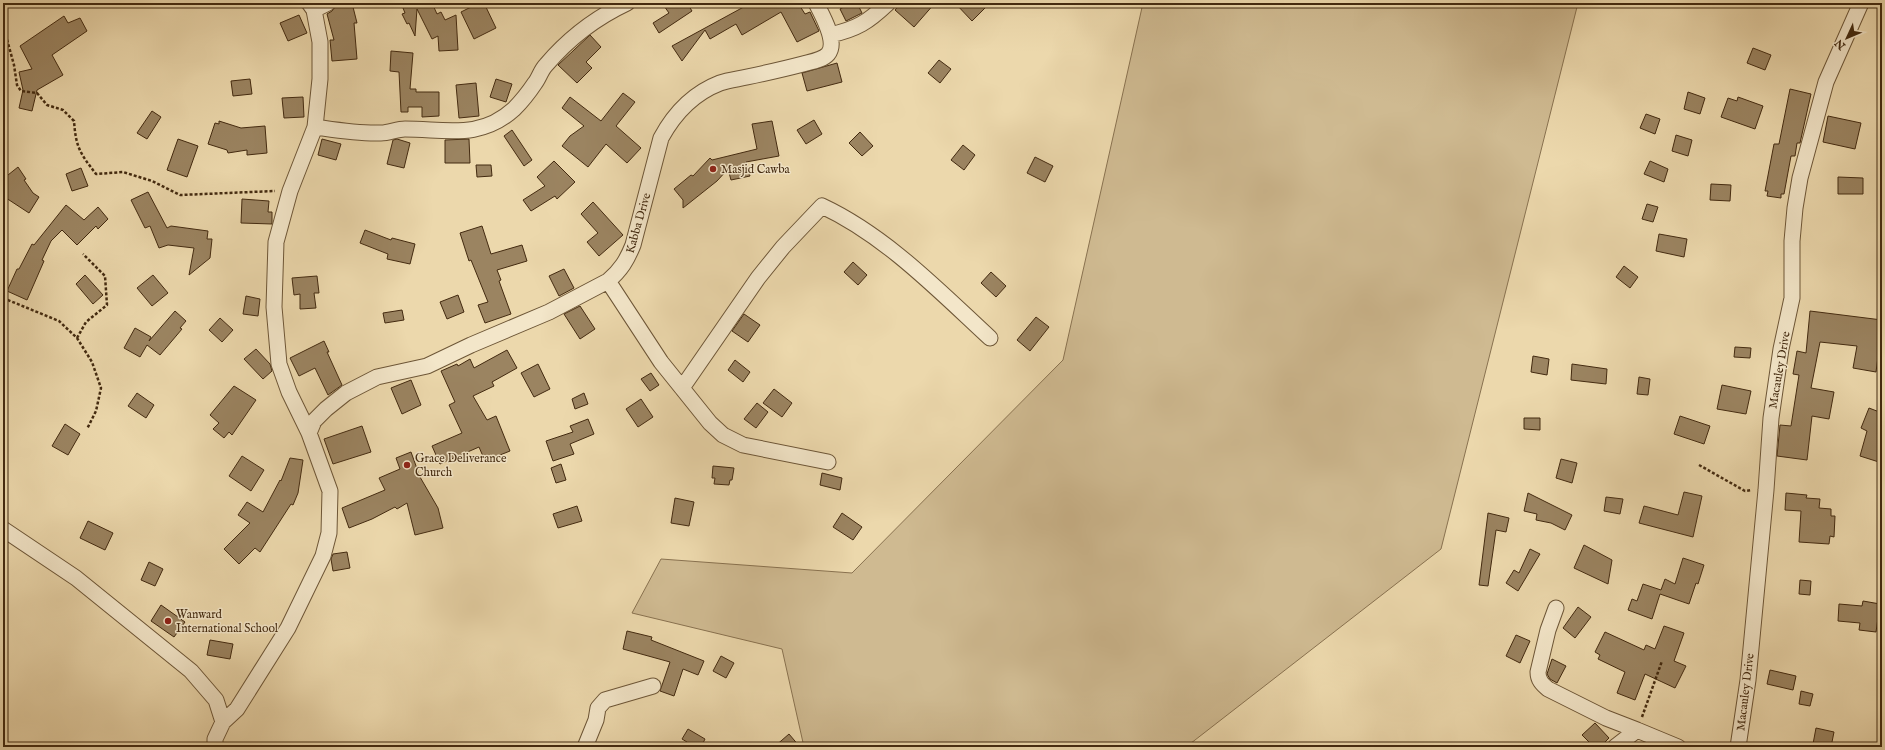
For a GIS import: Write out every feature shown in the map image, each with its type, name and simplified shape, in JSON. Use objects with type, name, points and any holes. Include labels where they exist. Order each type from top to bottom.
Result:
[{"type":"street","points":[[215,747],[215,739],[223,722],[237,710],[288,628],[323,556],[329,533],[330,491],[309,433],[288,392],[279,364],[274,307],[276,242],[290,191],[314,128],[320,79],[320,49],[311,6],[328,3]]},
{"type":"street","points":[[314,128],[382,133],[403,129],[444,131],[471,130],[489,126],[502,119],[514,108],[532,88],[545,66],[577,35],[593,21],[627,3]]},
{"type":"street","name":"Kabba Drive","points":[[309,433],[314,421],[346,393],[377,377],[427,366],[471,345],[549,312],[617,274],[626,261],[632,244],[661,138],[670,122],[686,104],[720,83],[780,70],[828,55],[831,47],[830,35],[816,3]]},
{"type":"street","points":[[830,35],[849,31],[862,25],[888,3]]},
{"type":"street","name":"Macauley Drive","points":[[1738,747],[1748,680],[1766,490],[1770,418],[1781,349],[1792,298],[1792,241],[1795,208],[1800,178],[1826,82],[1861,3]]},
{"type":"street","points":[[682,388],[758,278],[783,247],[822,206],[871,235],[909,265],[990,338]]},
{"type":"street","points":[[608,280],[661,362],[710,424],[723,434],[743,445],[828,462]]},
{"type":"street","points":[[3,529],[76,578],[191,671],[216,700],[223,722]]},
{"type":"street","points":[[1556,608],[1548,630],[1538,672],[1538,677],[1542,683],[1548,689],[1606,718],[1678,747]]},
{"type":"street","points":[[585,747],[596,720],[598,708],[605,700],[652,686]]},
{"type":"street","points":[[1615,747],[1637,730]]},
{"type":"path","points":[[3,25],[14,64],[17,85],[21,91],[37,94],[47,105],[63,110],[74,121],[78,150],[96,174],[123,172],[152,181],[180,195],[290,191]]},
{"type":"path","points":[[77,338],[86,322],[107,305],[105,276],[83,254]]},
{"type":"path","points":[[3,298],[60,320],[77,338],[92,362],[101,388],[96,411],[87,429]]},
{"type":"path","points":[[1699,465],[1745,490],[1766,490]]},
{"type":"path","points":[[1637,730],[1662,661]]},
{"type":"shaded area","points":[[1143,3],[1578,3],[1441,549],[1186,747],[804,747],[782,649],[632,613],[661,559],[852,573],[1063,360]]},
{"type":"building","points":[[352,3],[357,23],[354,23],[357,59],[332,61],[330,40],[334,40],[327,14],[332,11],[336,5]]},
{"type":"building","points":[[413,3],[432,3],[437,14],[441,12],[445,20],[456,15],[458,50],[439,51],[438,36],[432,39],[417,9],[415,36],[409,23],[407,24],[402,14],[405,13],[403,8]]},
{"type":"building","points":[[479,3],[484,3],[496,28],[474,39],[461,12]]},
{"type":"building","points":[[662,3],[687,3],[692,11],[659,33],[653,23],[669,13]]},
{"type":"building","points":[[751,3],[798,3],[805,14],[810,12],[819,31],[797,42],[781,12],[742,35],[736,24],[710,39],[705,30],[682,61],[672,46]]},
{"type":"building","points":[[851,3],[857,3],[862,13],[846,21],[840,9]]},
{"type":"building","points":[[901,3],[935,3],[914,27],[895,10]]},
{"type":"building","points":[[955,3],[990,3],[972,21]]},
{"type":"building","points":[[299,15],[307,33],[288,41],[280,23]]},
{"type":"building","points":[[64,16],[68,23],[80,18],[87,31],[52,55],[63,75],[37,90],[32,111],[19,108],[23,90],[19,72],[32,69],[20,46]]},
{"type":"building","points":[[590,35],[601,47],[586,62],[592,68],[577,83],[558,65]]},
{"type":"building","points":[[1753,48],[1771,55],[1765,70],[1747,63]]},
{"type":"building","points":[[391,51],[413,53],[410,89],[416,89],[416,92],[439,92],[439,116],[422,117],[422,107],[408,107],[408,112],[401,112],[399,72],[390,71]]},
{"type":"building","points":[[939,60],[951,69],[940,83],[928,73]]},
{"type":"building","points":[[837,63],[842,82],[807,91],[802,73]]},
{"type":"building","points":[[250,79],[252,94],[233,96],[231,81]]},
{"type":"building","points":[[496,79],[512,84],[506,102],[490,97]]},
{"type":"building","points":[[476,83],[479,116],[459,118],[456,85]]},
{"type":"building","points":[[1790,89],[1811,94],[1800,143],[1797,143],[1795,156],[1791,156],[1784,194],[1781,194],[1781,198],[1767,196],[1768,191],[1765,191],[1774,144],[1779,144]]},
{"type":"building","points":[[1688,92],[1705,98],[1700,114],[1684,109]]},
{"type":"building","points":[[623,93],[635,102],[616,126],[641,148],[627,163],[606,144],[588,167],[562,146],[570,136],[584,126],[562,108],[570,97],[601,121]]},
{"type":"building","points":[[303,97],[304,117],[284,118],[282,98]]},
{"type":"building","points":[[1738,97],[1763,106],[1755,129],[1721,117],[1728,98],[1737,101]]},
{"type":"building","points":[[152,111],[161,117],[147,139],[137,133]]},
{"type":"building","points":[[1646,114],[1660,119],[1655,134],[1640,128]]},
{"type":"building","points":[[1828,116],[1861,123],[1855,149],[1823,142]]},
{"type":"building","points":[[814,120],[822,134],[806,144],[797,130]]},
{"type":"building","points":[[219,121],[241,128],[265,126],[267,153],[247,155],[247,150],[228,153],[227,150],[208,144],[215,123],[219,124]]},
{"type":"building","points":[[772,121],[779,156],[746,162],[750,176],[731,180],[728,169],[717,181],[683,208],[683,200],[674,189],[691,175],[693,176],[710,158],[712,160],[757,149],[752,124]]},
{"type":"building","points":[[512,130],[532,160],[524,166],[504,136]]},
{"type":"building","points":[[860,132],[873,146],[862,156],[849,143]]},
{"type":"building","points":[[1676,135],[1692,140],[1688,156],[1672,151]]},
{"type":"building","points":[[178,139],[198,146],[187,177],[167,170]]},
{"type":"building","points":[[322,139],[341,144],[336,160],[318,155]]},
{"type":"building","points":[[397,139],[410,143],[404,168],[387,164],[393,140]]},
{"type":"building","points":[[469,139],[470,163],[445,163],[445,140]]},
{"type":"building","points":[[963,145],[975,155],[964,170],[951,160]]},
{"type":"building","points":[[1035,157],[1053,166],[1045,182],[1027,173]]},
{"type":"building","points":[[554,161],[575,182],[557,199],[555,196],[531,211],[523,200],[545,186],[537,177]]},
{"type":"building","points":[[1650,161],[1668,169],[1664,182],[1644,174]]},
{"type":"building","points":[[476,165],[491,165],[492,176],[477,177]]},
{"type":"building","points":[[18,167],[26,179],[24,180],[33,193],[39,197],[29,213],[3,196],[3,179]]},
{"type":"building","points":[[81,168],[88,186],[72,191],[66,174]]},
{"type":"building","points":[[1838,177],[1863,178],[1863,194],[1838,194]]},
{"type":"building","points":[[1711,184],[1731,185],[1730,201],[1710,200]]},
{"type":"building","points":[[148,192],[167,228],[171,226],[208,231],[207,239],[212,239],[210,258],[189,275],[194,248],[168,245],[159,248],[150,226],[145,228],[131,200]]},
{"type":"building","points":[[242,199],[269,201],[268,212],[272,212],[272,224],[241,223]]},
{"type":"building","points":[[593,202],[623,235],[599,256],[587,242],[598,233],[581,214]]},
{"type":"building","points":[[1647,204],[1658,207],[1653,222],[1642,219]]},
{"type":"building","points":[[66,205],[84,220],[98,207],[108,219],[98,229],[96,226],[77,245],[62,230],[51,241],[27,300],[7,291],[17,269],[19,269],[32,244],[34,245]]},
{"type":"building","points":[[482,226],[491,254],[522,245],[527,261],[497,270],[501,280],[499,281],[511,314],[485,323],[478,305],[488,302],[471,260],[469,261],[460,233]]},
{"type":"building","points":[[365,230],[391,240],[392,238],[415,244],[410,264],[387,259],[388,254],[360,243]]},
{"type":"building","points":[[1659,234],[1687,239],[1684,257],[1656,251]]},
{"type":"building","points":[[853,262],[867,275],[858,285],[844,272]]},
{"type":"building","points":[[1624,266],[1638,277],[1630,288],[1616,277]]},
{"type":"building","points":[[564,269],[574,288],[559,296],[549,276]]},
{"type":"building","points":[[991,272],[1006,286],[996,297],[981,283]]},
{"type":"building","points":[[85,275],[103,295],[93,304],[76,284]]},
{"type":"building","points":[[153,275],[168,293],[152,306],[137,288]]},
{"type":"building","points":[[317,276],[319,293],[314,293],[316,308],[300,309],[300,294],[294,295],[292,278]]},
{"type":"building","points":[[458,295],[464,312],[447,319],[440,302]]},
{"type":"building","points":[[246,296],[260,299],[258,316],[243,314]]},
{"type":"building","points":[[580,306],[595,329],[580,339],[564,314]]},
{"type":"building","points":[[402,310],[404,320],[385,323],[383,313]]},
{"type":"building","points":[[175,311],[186,321],[180,328],[182,329],[160,355],[147,345],[140,357],[124,348],[135,328],[151,337],[149,341]]},
{"type":"building","points":[[1810,311],[1882,320],[1882,350],[1879,349],[1876,372],[1853,368],[1857,346],[1820,342],[1811,388],[1834,392],[1829,419],[1812,416],[1807,460],[1777,456],[1780,425],[1791,426],[1799,375],[1793,374],[1797,351],[1806,353]]},
{"type":"building","points":[[744,314],[760,325],[748,342],[732,331]]},
{"type":"building","points":[[1036,317],[1049,327],[1030,351],[1017,340]]},
{"type":"building","points":[[220,318],[233,330],[222,342],[209,330]]},
{"type":"building","points":[[324,341],[329,352],[327,352],[342,385],[328,395],[315,368],[299,376],[290,358]]},
{"type":"building","points":[[1735,347],[1751,348],[1750,358],[1734,357]]},
{"type":"building","points":[[256,349],[270,364],[272,371],[263,379],[244,359]]},
{"type":"building","points":[[507,350],[517,368],[492,382],[494,386],[473,396],[487,420],[496,416],[510,451],[485,461],[479,447],[440,464],[432,446],[462,433],[449,405],[455,402],[441,371],[457,364],[458,366],[470,359],[474,368]]},
{"type":"building","points":[[1533,356],[1549,359],[1547,375],[1531,372]]},
{"type":"building","points":[[735,360],[750,372],[743,382],[728,370]]},
{"type":"building","points":[[538,364],[550,389],[534,397],[521,373]]},
{"type":"building","points":[[1572,364],[1607,369],[1606,384],[1571,380]]},
{"type":"building","points":[[651,373],[659,385],[650,391],[641,379]]},
{"type":"building","points":[[1639,377],[1650,379],[1648,395],[1637,394]]},
{"type":"building","points":[[411,380],[421,405],[402,414],[391,388]]},
{"type":"building","points":[[1722,385],[1751,391],[1746,414],[1717,409]]},
{"type":"building","points":[[234,386],[256,400],[232,435],[229,432],[224,438],[213,429],[219,423],[210,415]]},
{"type":"building","points":[[774,389],[792,403],[782,417],[763,403]]},
{"type":"building","points":[[137,393],[154,405],[146,418],[128,406]]},
{"type":"building","points":[[584,393],[588,404],[575,409],[572,399]]},
{"type":"building","points":[[641,399],[653,417],[638,427],[626,409]]},
{"type":"building","points":[[757,403],[768,412],[756,428],[744,419]]},
{"type":"building","points":[[1869,408],[1882,413],[1882,463],[1860,456],[1867,431],[1861,428]]},
{"type":"building","points":[[1680,416],[1710,426],[1704,444],[1674,434]]},
{"type":"building","points":[[1524,418],[1540,418],[1540,430],[1524,429]]},
{"type":"building","points":[[588,419],[594,434],[570,444],[574,454],[553,461],[546,441],[573,432],[570,426]]},
{"type":"building","points":[[65,424],[80,434],[68,455],[52,446]]},
{"type":"building","points":[[362,426],[371,452],[333,464],[324,439]]},
{"type":"building","points":[[411,452],[420,477],[438,508],[443,528],[415,535],[407,503],[397,509],[395,507],[372,519],[349,528],[342,508],[385,490],[379,478],[400,469],[396,458]]},
{"type":"building","points":[[242,456],[264,470],[251,491],[229,476]]},
{"type":"building","points":[[290,458],[303,460],[298,493],[293,505],[291,504],[260,552],[255,548],[239,564],[224,549],[250,523],[238,515],[247,502],[263,512],[280,480],[281,481]]},
{"type":"building","points":[[1561,459],[1577,463],[1572,483],[1556,478]]},
{"type":"building","points":[[561,464],[566,480],[556,483],[551,468]]},
{"type":"building","points":[[713,466],[734,468],[732,480],[730,480],[729,485],[714,484],[715,478],[712,478]]},
{"type":"building","points":[[822,473],[842,478],[840,490],[820,485]]},
{"type":"building","points":[[1684,492],[1702,496],[1693,537],[1639,523],[1644,506],[1678,515]]},
{"type":"building","points":[[1528,493],[1572,515],[1565,530],[1551,523],[1536,520],[1537,514],[1524,511]]},
{"type":"building","points":[[1786,493],[1807,495],[1806,498],[1820,499],[1819,508],[1831,509],[1831,516],[1835,516],[1834,537],[1830,536],[1829,544],[1799,542],[1801,511],[1785,510]]},
{"type":"building","points":[[1606,497],[1623,499],[1620,514],[1604,511]]},
{"type":"building","points":[[675,498],[694,502],[689,526],[671,523]]},
{"type":"building","points":[[577,506],[582,521],[558,528],[553,514]]},
{"type":"building","points":[[842,513],[862,527],[853,540],[833,527]]},
{"type":"building","points":[[1488,513],[1509,518],[1506,532],[1496,530],[1488,586],[1479,585]]},
{"type":"building","points":[[88,521],[113,533],[105,550],[80,538]]},
{"type":"building","points":[[1584,545],[1612,560],[1608,584],[1574,568]]},
{"type":"building","points":[[1530,549],[1540,554],[1518,591],[1506,583],[1514,570],[1519,573]]},
{"type":"building","points":[[347,552],[350,568],[333,571],[331,559],[333,554]]},
{"type":"building","points":[[1683,558],[1704,565],[1698,584],[1696,583],[1689,604],[1660,594],[1652,619],[1628,610],[1632,599],[1637,601],[1643,584],[1661,590],[1665,579],[1675,584]]},
{"type":"building","points":[[149,562],[163,569],[155,586],[141,580]]},
{"type":"building","points":[[1800,580],[1811,581],[1810,595],[1799,594]]},
{"type":"building","points":[[1863,601],[1880,604],[1876,632],[1859,630],[1860,623],[1838,621],[1839,604],[1862,606]]},
{"type":"building","name":"Wanward International School","points":[[161,605],[185,622],[174,637],[151,621]]},
{"type":"building","points":[[1578,607],[1591,617],[1575,638],[1563,628]]},
{"type":"building","points":[[1664,626],[1684,633],[1674,661],[1686,666],[1675,688],[1645,674],[1635,700],[1617,693],[1625,672],[1598,659],[1600,655],[1595,652],[1605,632],[1644,650],[1646,645],[1655,649]]},
{"type":"building","points":[[627,631],[652,637],[651,640],[704,661],[698,675],[683,669],[674,696],[660,691],[670,662],[623,649]]},
{"type":"building","points":[[1516,635],[1530,641],[1520,663],[1506,656]]},
{"type":"building","points":[[210,640],[233,644],[230,659],[207,655]]},
{"type":"building","points":[[721,656],[734,663],[726,678],[713,671]]},
{"type":"building","points":[[1552,659],[1566,666],[1557,683],[1550,679],[1547,674]]},
{"type":"building","points":[[1770,670],[1796,676],[1793,690],[1767,684]]},
{"type":"building","points":[[1801,691],[1813,694],[1810,706],[1799,704]]},
{"type":"building","points":[[1595,723],[1609,738],[1600,747],[1594,747],[1582,735]]},
{"type":"building","points":[[1816,728],[1834,732],[1831,747],[1813,744]]},
{"type":"building","points":[[688,729],[705,739],[701,747],[683,747],[687,742],[682,739]]},
{"type":"building","points":[[789,734],[800,747],[774,747]]},
{"type":"place","name":"Masjid Cawba","points":[[713,169]]},
{"type":"place","name":"Grace Deliverance Church","points":[[407,465]]},
{"type":"place","name":"Wanward International School","points":[[168,621]]}]
